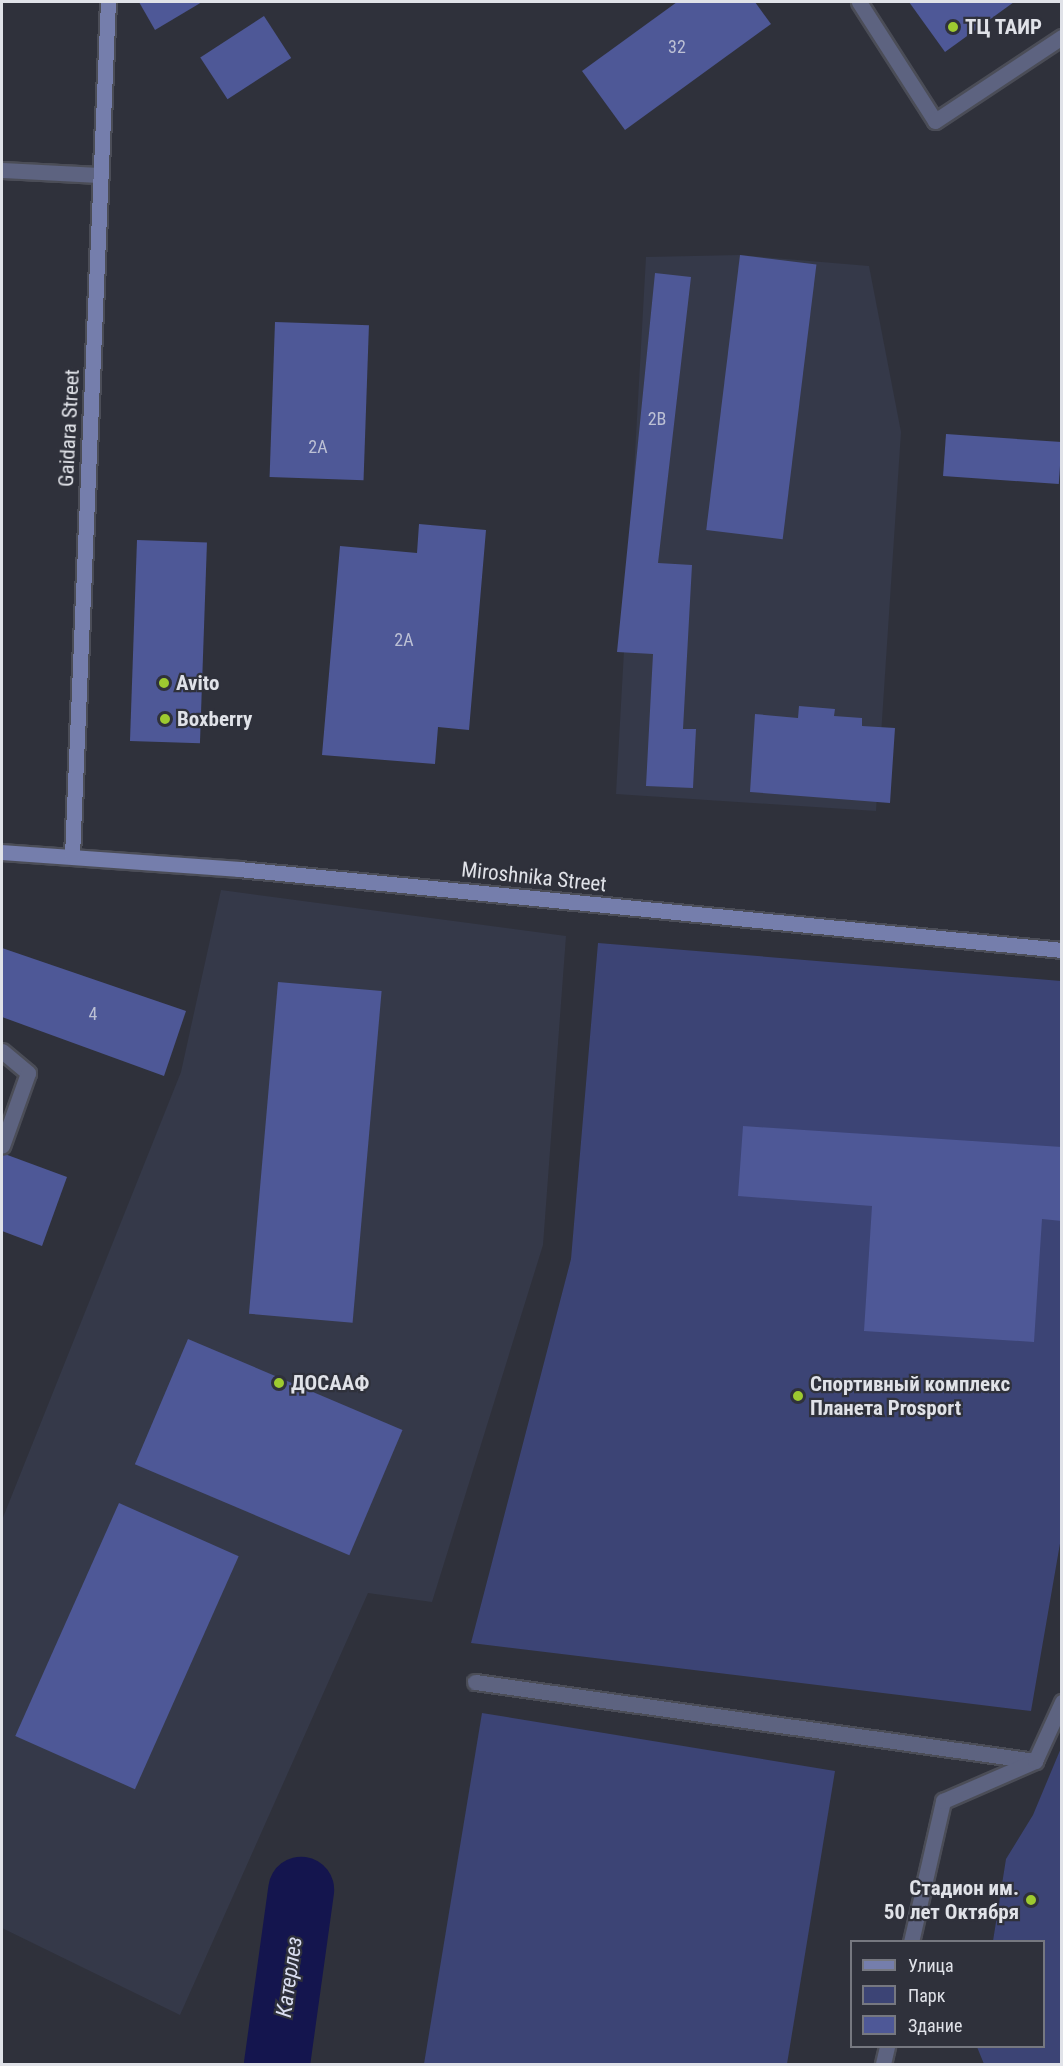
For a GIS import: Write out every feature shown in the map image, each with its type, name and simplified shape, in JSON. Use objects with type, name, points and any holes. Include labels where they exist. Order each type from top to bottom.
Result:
[{"type":"main road","name":"Gaidara Street","points":[[72,856],[108,2]]},
{"type":"main road","name":"Miroshnika Street","points":[[2,852],[72,856],[1062,950]]},
{"type":"lane","points":[[859,2],[935,121],[1062,37]]},
{"type":"lane","points":[[2,170],[101,175]]},
{"type":"lane","points":[[2,1051],[28,1073],[2,1146]]},
{"type":"lane","points":[[475,1682],[1035,1761]]},
{"type":"lane","points":[[911,1940],[943,1801],[1035,1761],[1062,1702]]},
{"type":"lane","points":[[883,2064],[887,2048]]},
{"type":"shaded area","points":[[740,255],[869,266],[901,432],[876,811],[616,794],[646,257]]},
{"type":"shaded area","name":"ДОСААФ","points":[[221,890],[566,936],[543,1245],[432,1602],[368,1593],[180,2015],[2,1928],[2,1520],[181,1072]]},
{"type":"green space","name":"Спортивный комплекс Планета Prosport","points":[[598,943],[1061,981],[1062,1532],[1031,1711],[471,1643],[571,1259]]},
{"type":"green space","points":[[482,1713],[835,1771],[787,2064],[424,2064]]},
{"type":"green space","name":"Стадион им. 50 лет Октября","points":[[1061,1748],[1061,2064],[984,2064],[977,2048],[1045,2048],[1045,1940],[993,1940],[1006,1859],[1033,1815]]},
{"type":"building","points":[[139,2],[202,2],[155,30]]},
{"type":"building","points":[[677,2],[755,2],[771,24],[625,130],[582,71]]},
{"type":"building","name":"ТЦ ТАИР","points":[[909,2],[1014,2],[945,52]]},
{"type":"building","points":[[264,16],[291,58],[227,99],[200,57]]},
{"type":"building","points":[[740,255],[816,264],[783,539],[706,530]]},
{"type":"building","points":[[655,273],[691,277],[658,563],[692,565],[683,729],[696,729],[693,788],[646,786],[653,654],[617,652]]},
{"type":"building","points":[[275,322],[369,325],[364,480],[270,477]]},
{"type":"building","points":[[946,434],[1062,442],[1059,484],[943,476]]},
{"type":"building","points":[[419,524],[486,530],[469,730],[438,727],[435,764],[322,755],[340,546],[417,553]]},
{"type":"building","points":[[137,540],[207,542],[200,743],[130,741]]},
{"type":"building","points":[[799,706],[835,709],[834,716],[862,718],[862,726],[895,728],[890,803],[750,792],[755,714],[798,718]]},
{"type":"building","points":[[2,948],[186,1011],[164,1076],[2,1017]]},
{"type":"building","points":[[278,982],[382,991],[353,1323],[249,1314]]},
{"type":"building","points":[[743,1126],[1062,1147],[1062,1221],[1042,1219],[1034,1342],[864,1331],[872,1206],[738,1196]]},
{"type":"building","points":[[2,1153],[67,1177],[42,1246],[2,1231]]},
{"type":"building","points":[[188,1339],[402,1430],[349,1555],[135,1464]]},
{"type":"building","points":[[119,1503],[239,1556],[135,1789],[15,1736]]},
{"type":"waterway","name":"Катерлез","points":[[277,2064],[301,1890]]},
{"type":"place","name":"ТЦ ТАИР","points":[[953,27]]},
{"type":"place","name":"Avito","points":[[164,683]]},
{"type":"place","name":"Boxberry","points":[[165,719]]},
{"type":"place","name":"ДОСААФ","points":[[279,1383]]},
{"type":"place","name":"Спортивный комплекс Планета Prosport","points":[[798,1396]]},
{"type":"place","name":"Стадион им. 50 лет Октября","points":[[1031,1900]]}]
